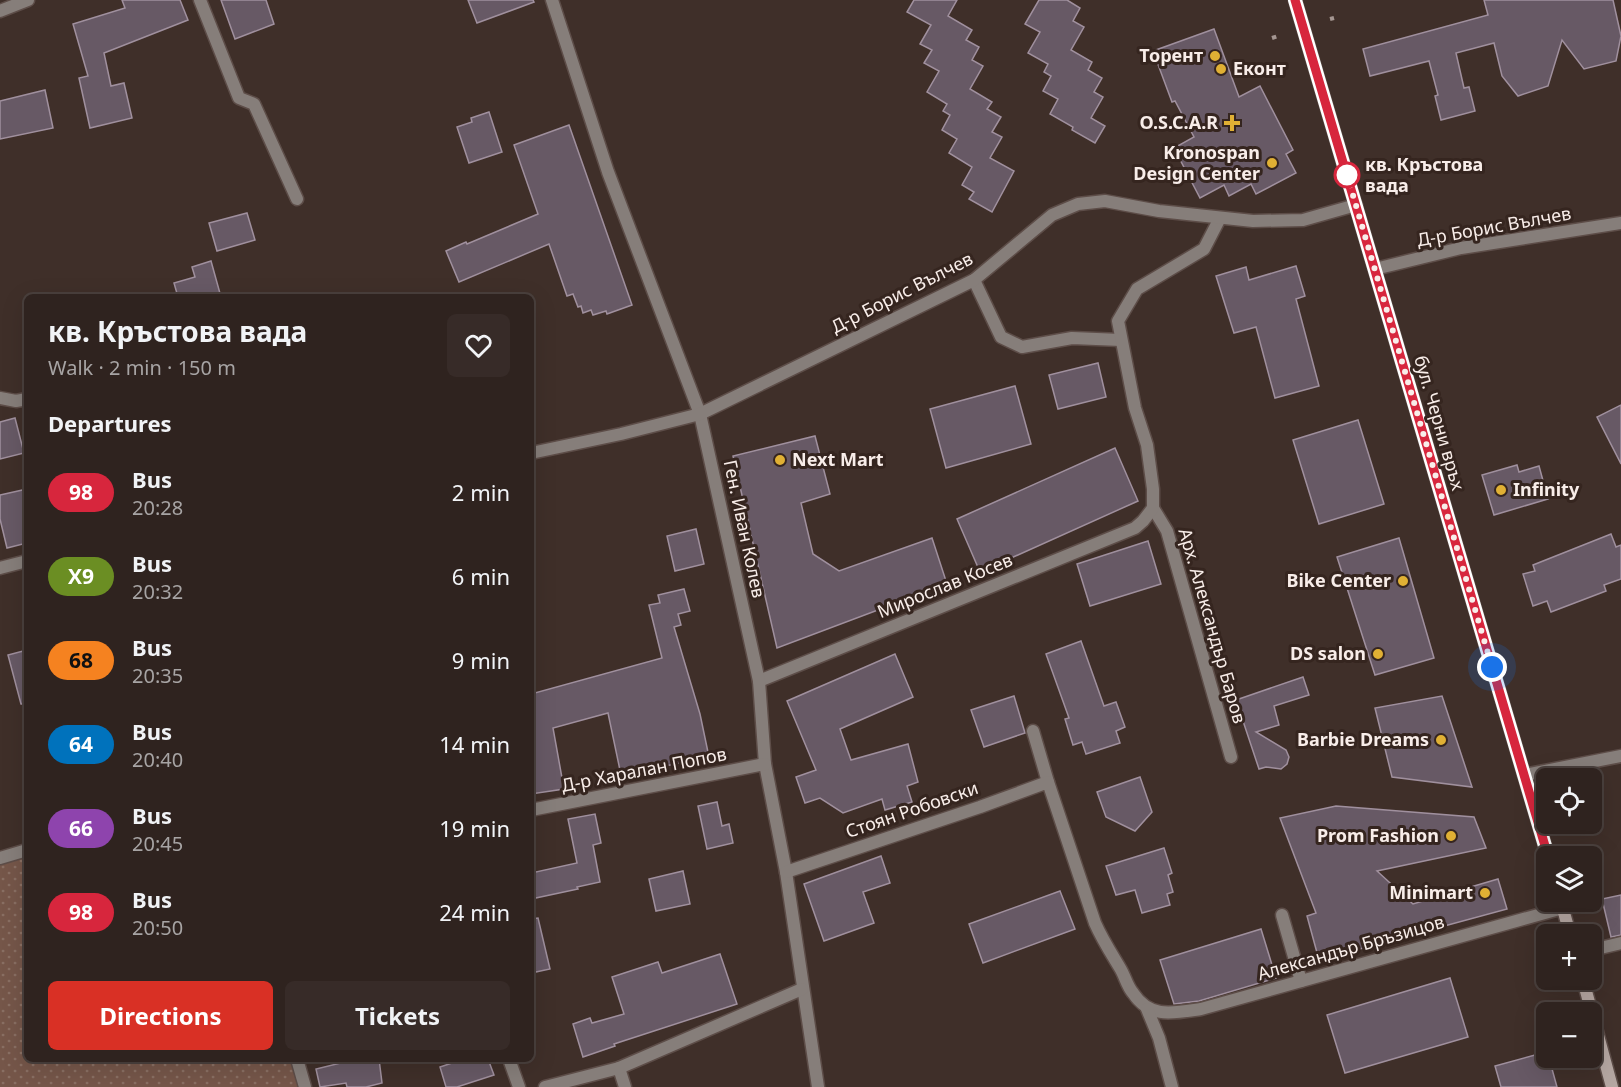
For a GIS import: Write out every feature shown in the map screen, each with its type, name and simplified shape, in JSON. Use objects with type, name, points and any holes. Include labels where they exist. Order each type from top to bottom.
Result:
[{"type":"main road","name":"бул. Черни връх","points":[[1295,0],[1545,846]]},
{"type":"main road","points":[[1586,990],[1612,1087]]},
{"type":"street","points":[[0,11],[28,0]]},
{"type":"street","points":[[200,0],[239,98],[254,104],[297,199]]},
{"type":"street","name":"Ген. Иван Колев","points":[[552,0],[608,172],[700,414],[759,681],[765,764],[786,872],[818,1087]]},
{"type":"street","name":"Д-р Борис Вълчев","points":[[534,452],[700,414],[974,280],[1052,215],[1078,204],[1105,201],[1159,211],[1253,221],[1303,220],[1356,204]]},
{"type":"street","points":[[1153,508],[1147,444],[1136,408],[1118,321],[1137,289],[1204,249],[1220,218]]},
{"type":"street","name":"Д-р Борис Вълчев","points":[[1375,269],[1461,248],[1621,223]]},
{"type":"street","points":[[974,280],[1001,337],[1022,347],[1072,338],[1121,340]]},
{"type":"street","points":[[0,398],[16,401],[24,400]]},
{"type":"street","name":"Мирослав Косев","points":[[759,681],[1135,528],[1153,508]]},
{"type":"street","name":"Арх. Александър Баров","points":[[1153,508],[1167,531],[1231,757]]},
{"type":"street","points":[[0,568],[24,562]]},
{"type":"street","points":[[1033,731],[1095,923],[1103,941],[1122,970],[1132,993],[1147,1009],[1159,1038],[1172,1087]]},
{"type":"street","points":[[1524,775],[1621,756]]},
{"type":"street","name":"Д-р Харалан Попов","points":[[534,809],[765,764]]},
{"type":"street","name":"Стоян Робовски","points":[[786,872],[1048,782]]},
{"type":"street","points":[[0,858],[24,851]]},
{"type":"street","name":"Александър Бръзицов","points":[[1147,1009],[1168,1014],[1201,1009],[1538,912]]},
{"type":"street","points":[[1282,915],[1301,981]]},
{"type":"street","points":[[1602,948],[1621,943]]},
{"type":"street","points":[[545,1087],[619,1068],[802,989]]},
{"type":"street","points":[[298,1062],[305,1087]]},
{"type":"street","points":[[510,1062],[519,1087]]},
{"type":"street","points":[[619,1068],[625,1087]]},
{"type":"path","points":[[1272,38],[1278,36]]},
{"type":"shaded area","points":[[24,851],[24,1062],[298,1062],[305,1087],[0,1087],[0,858]]},
{"type":"building","points":[[122,0],[180,0],[188,20],[104,53],[111,86],[124,83],[132,118],[90,128],[79,78],[88,76],[73,24],[125,8]]},
{"type":"building","points":[[221,0],[266,0],[274,24],[235,39]]},
{"type":"building","points":[[468,0],[533,0],[534,2],[477,23]]},
{"type":"building","points":[[914,0],[957,0],[948,16],[972,30],[966,40],[979,47],[972,60],[983,66],[970,89],[992,102],[987,109],[1001,117],[992,132],[1002,137],[990,158],[1014,171],[992,212],[969,199],[974,192],[962,185],[972,167],[949,153],[957,139],[942,130],[950,115],[943,111],[947,104],[927,92],[939,71],[924,63],[932,50],[920,44],[931,25],[907,12]]},
{"type":"building","points":[[1039,0],[1067,0],[1080,8],[1073,21],[1084,27],[1071,50],[1092,62],[1088,70],[1102,78],[1094,92],[1103,97],[1091,118],[1105,126],[1095,143],[1050,114],[1058,99],[1043,91],[1051,76],[1044,72],[1048,64],[1028,53],[1040,32],[1025,24]]},
{"type":"building","points":[[1484,0],[1613,0],[1621,36],[1616,61],[1584,69],[1562,40],[1548,86],[1518,96],[1502,76],[1494,43],[1456,53],[1464,88],[1469,87],[1475,111],[1441,120],[1435,96],[1438,95],[1429,61],[1370,76],[1363,49],[1488,15]]},
{"type":"building","points":[[1214,29],[1239,97],[1260,86],[1293,150],[1286,154],[1296,173],[1256,194],[1251,184],[1229,196],[1224,185],[1200,198],[1174,148],[1194,137],[1175,101],[1172,102],[1153,51]]},
{"type":"building","points":[[45,90],[53,128],[0,139],[0,101]]},
{"type":"building","points":[[489,112],[502,152],[469,163],[457,127],[472,122],[471,118]]},
{"type":"building","points":[[569,125],[632,305],[607,314],[606,311],[593,315],[591,310],[583,313],[573,294],[567,296],[549,244],[459,282],[446,251],[538,214],[514,145]]},
{"type":"building","points":[[247,213],[255,240],[217,251],[209,223]]},
{"type":"building","points":[[211,261],[220,294],[177,294],[174,283],[195,277],[192,267]]},
{"type":"building","points":[[1296,266],[1305,296],[1296,299],[1319,386],[1275,398],[1256,327],[1234,333],[1216,276],[1246,267],[1249,280]]},
{"type":"building","points":[[1098,363],[1106,397],[1058,409],[1049,375]]},
{"type":"building","points":[[1015,386],[1031,444],[946,468],[930,409]]},
{"type":"building","points":[[1621,405],[1621,464],[1597,417]]},
{"type":"building","points":[[15,418],[24,453],[0,459],[0,422]]},
{"type":"building","points":[[1358,420],[1384,504],[1319,524],[1293,440]]},
{"type":"building","points":[[815,436],[830,494],[801,503],[813,554],[839,571],[932,538],[947,584],[777,648],[733,456]]},
{"type":"building","points":[[1115,448],[1138,501],[980,572],[957,519]]},
{"type":"building","points":[[1517,465],[1519,472],[1539,466],[1548,499],[1494,515],[1482,475]]},
{"type":"building","points":[[24,490],[24,544],[7,548],[0,519],[0,495]]},
{"type":"building","points":[[696,529],[704,564],[675,571],[667,536]]},
{"type":"building","points":[[1611,534],[1616,547],[1621,545],[1621,579],[1604,585],[1606,591],[1551,612],[1547,601],[1533,606],[1523,574],[1535,571],[1533,565]]},
{"type":"building","points":[[1399,538],[1434,658],[1375,675],[1337,557]]},
{"type":"building","points":[[1148,541],[1161,584],[1090,606],[1077,564]]},
{"type":"building","points":[[684,589],[690,611],[678,614],[681,625],[674,627],[700,714],[709,757],[621,775],[608,713],[553,728],[564,789],[534,794],[534,693],[662,658],[649,605],[660,603],[658,595]]},
{"type":"building","points":[[1081,641],[1104,706],[1116,702],[1125,727],[1116,731],[1120,743],[1086,754],[1082,742],[1073,745],[1065,719],[1069,718],[1046,654]]},
{"type":"building","points":[[24,651],[24,704],[21,704],[8,655]]},
{"type":"building","points":[[895,654],[913,697],[840,729],[851,760],[908,744],[918,782],[907,786],[912,802],[885,810],[882,799],[843,813],[820,798],[805,803],[796,777],[816,770],[787,701]]},
{"type":"building","points":[[1303,677],[1309,695],[1274,706],[1279,725],[1256,732],[1286,750],[1289,757],[1287,764],[1281,769],[1266,767],[1259,769],[1236,700]]},
{"type":"building","points":[[1014,696],[1025,733],[984,747],[971,710]]},
{"type":"building","points":[[1442,696],[1472,787],[1392,777],[1375,708]]},
{"type":"building","points":[[1140,777],[1152,812],[1135,831],[1106,817],[1097,792]]},
{"type":"building","points":[[717,802],[722,826],[729,824],[733,843],[707,849],[698,806]]},
{"type":"building","points":[[1336,806],[1474,817],[1486,848],[1377,871],[1413,904],[1498,879],[1507,909],[1319,960],[1307,916],[1316,913],[1280,818]]},
{"type":"building","points":[[595,814],[601,843],[593,845],[600,882],[534,898],[534,872],[577,863],[568,819]]},
{"type":"building","points":[[1164,848],[1172,873],[1168,875],[1173,892],[1167,894],[1170,905],[1142,913],[1135,890],[1116,895],[1106,866]]},
{"type":"building","points":[[881,856],[890,883],[863,892],[874,923],[824,941],[804,884]]},
{"type":"building","points":[[683,871],[690,904],[656,911],[649,879]]},
{"type":"building","points":[[1060,891],[1075,929],[983,963],[969,924]]},
{"type":"building","points":[[1621,895],[1621,935],[1611,937],[1602,899]]},
{"type":"building","points":[[538,918],[550,969],[534,972],[534,919]]},
{"type":"building","points":[[1261,929],[1276,978],[1199,1001],[1174,1004],[1160,960]]},
{"type":"building","points":[[720,954],[737,1004],[614,1044],[615,1046],[583,1057],[573,1024],[590,1018],[592,1023],[624,1014],[612,977],[658,962],[662,973]]},
{"type":"building","points":[[1450,978],[1468,1037],[1345,1073],[1327,1015]]},
{"type":"building","points":[[1536,1055],[1536,1068],[1552,1068],[1557,1087],[1501,1087],[1495,1066]]},
{"type":"building","points":[[345,1062],[379,1062],[382,1083],[366,1087],[347,1087],[346,1083],[320,1087],[316,1069]]},
{"type":"building","points":[[455,1062],[489,1062],[494,1075],[457,1087],[446,1087],[440,1067]]},
{"type":"bus line","name":"98","points":[[1295,0],[1545,846]]},
{"type":"place","name":"Торент","points":[[1215,56]]},
{"type":"place","name":"Еконт","points":[[1221,69]]},
{"type":"place","name":"O.S.C.A.R","points":[[1232,123]]},
{"type":"place","name":"Kronospan Design Center","points":[[1272,163]]},
{"type":"place","name":"кв. Кръстова вада","points":[[1347,175]]},
{"type":"place","name":"Next Mart","points":[[780,460]]},
{"type":"place","name":"Infinity","points":[[1501,490]]},
{"type":"place","name":"Bike Center","points":[[1403,581]]},
{"type":"place","name":"DS salon","points":[[1378,654]]},
{"type":"place","name":"Barbie Dreams","points":[[1441,740]]},
{"type":"place","name":"Prom Fashion","points":[[1451,836]]},
{"type":"place","name":"Minimart","points":[[1485,893]]},
{"type":"route","points":[[1347,175],[1492,667]]}]
